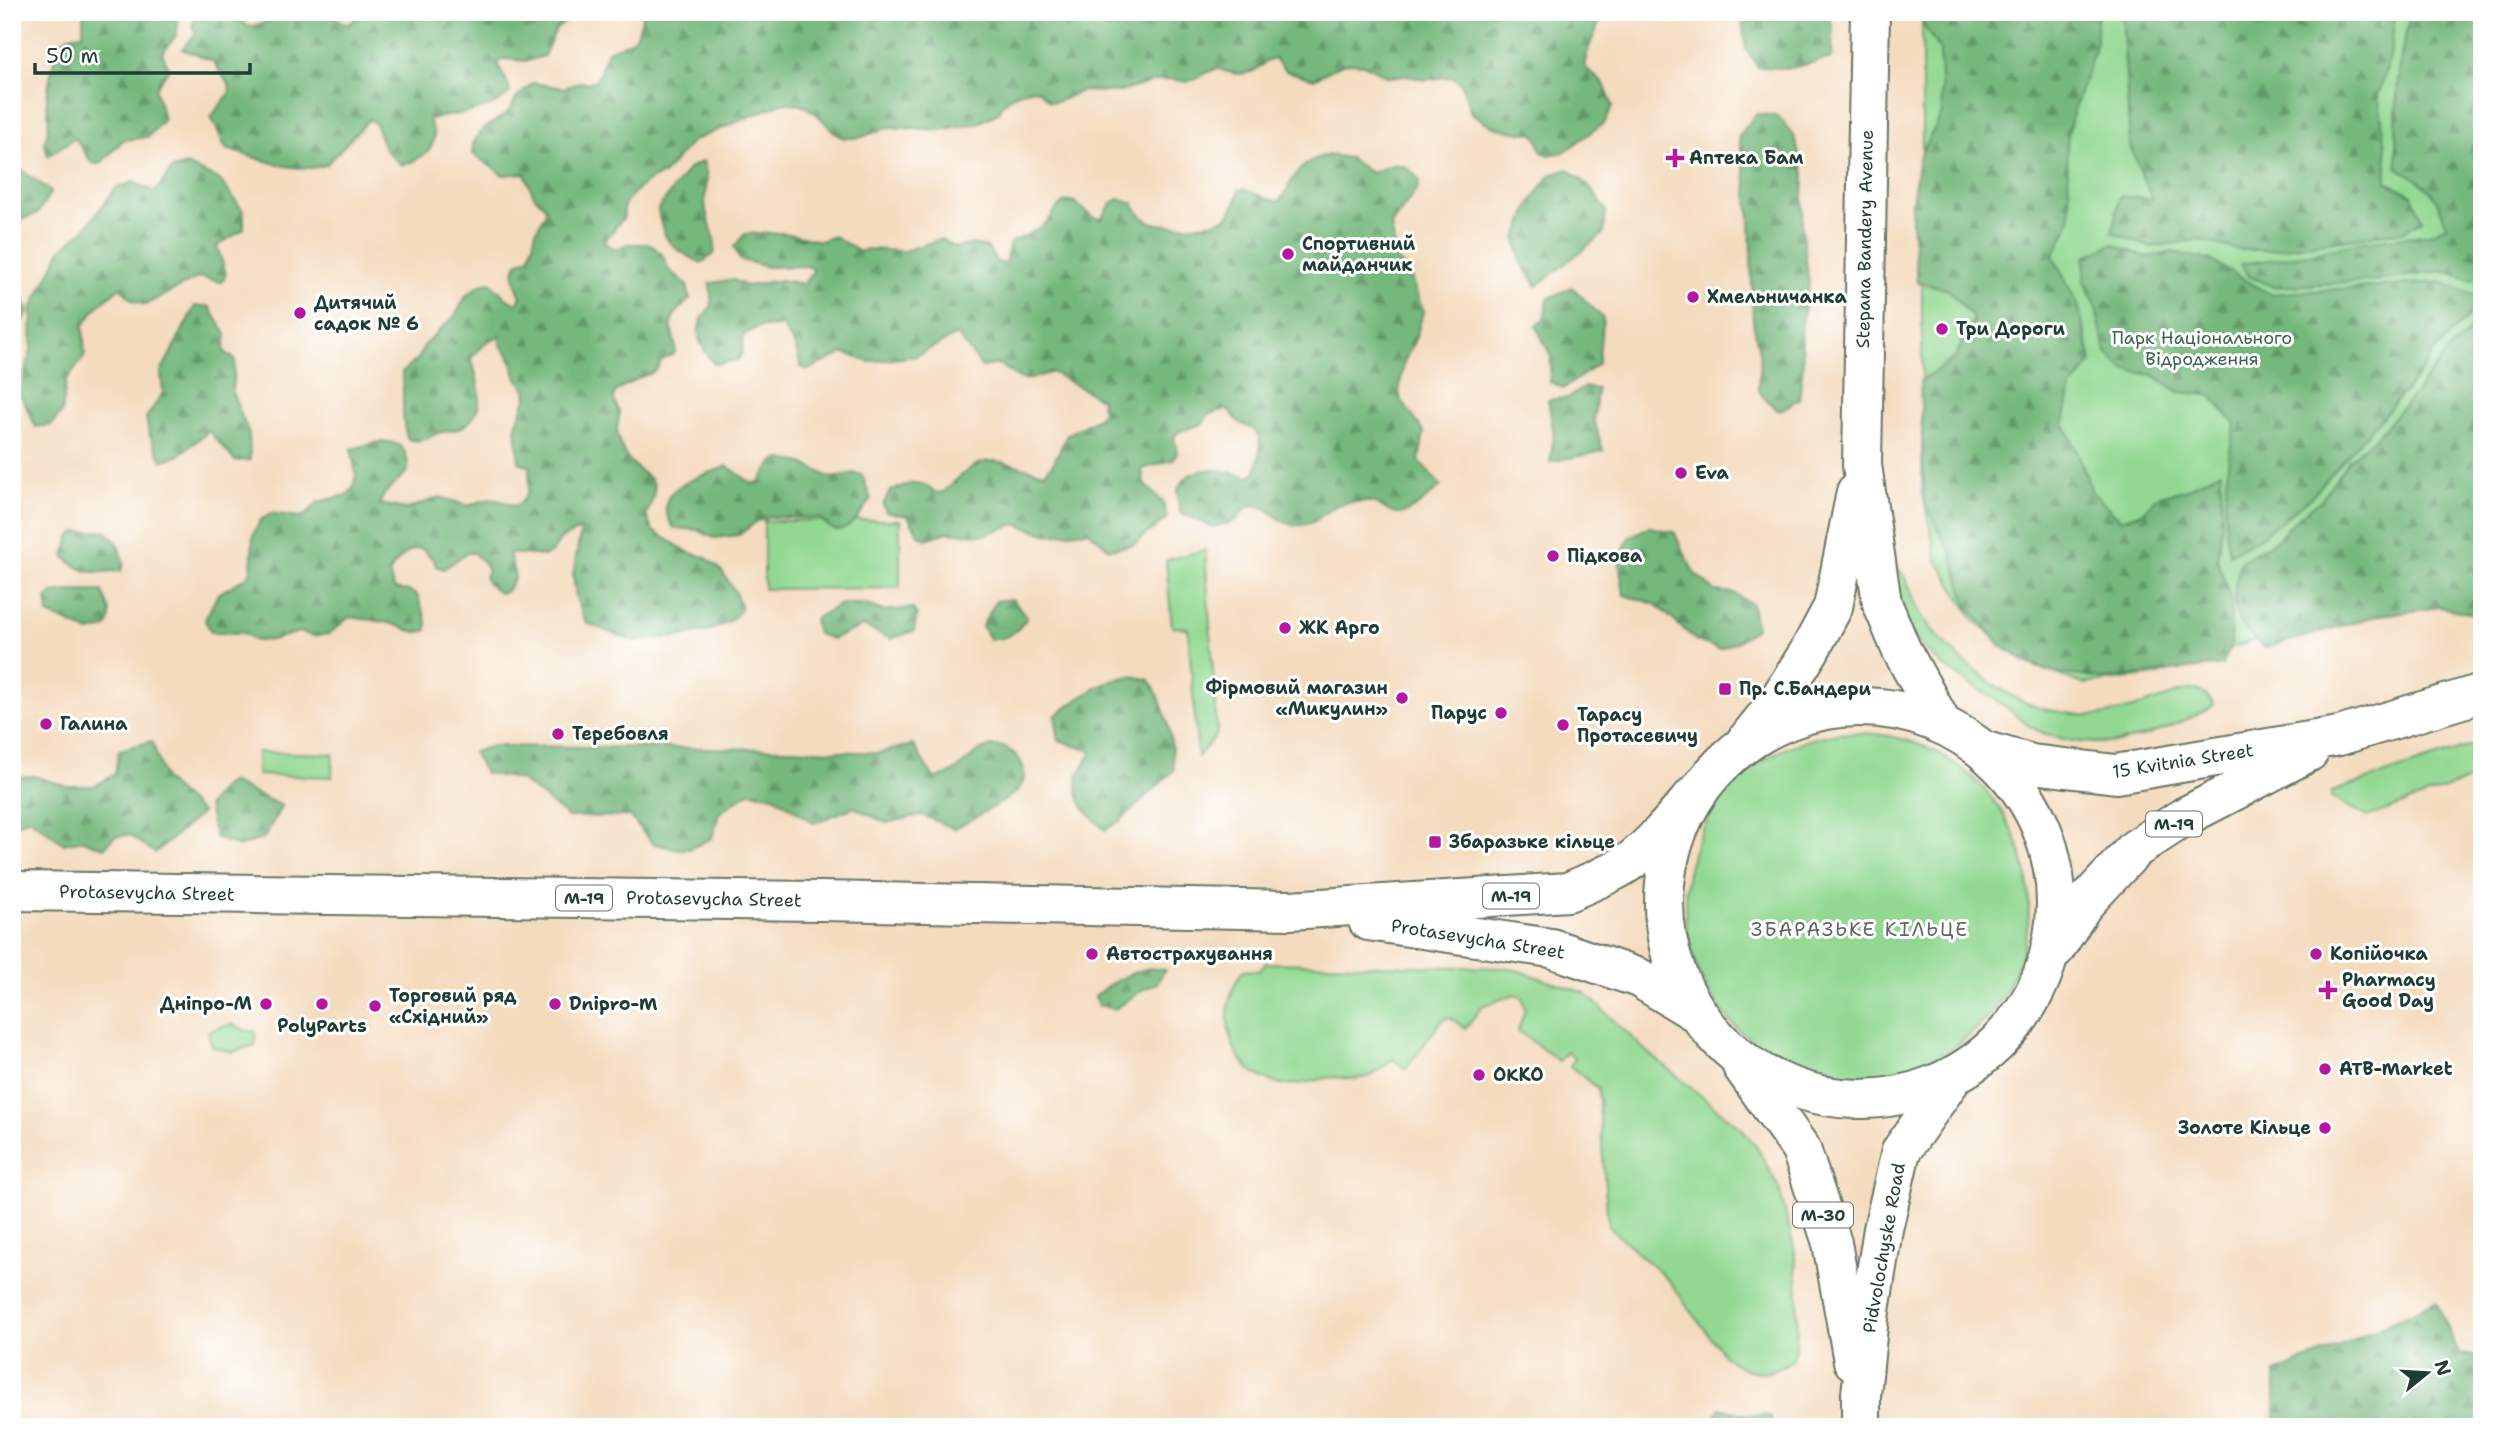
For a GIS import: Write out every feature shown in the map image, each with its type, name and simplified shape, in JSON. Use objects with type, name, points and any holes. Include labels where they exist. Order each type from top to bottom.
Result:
[{"type":"main road","name":"Stepana Bandery Avenue","points":[[1870,12],[1861,466],[1882,603],[1900,649],[1942,724]]},
{"type":"main road","name":"Stepana Bandery Avenue","points":[[1746,741],[1778,701],[1833,607],[1861,466]]},
{"type":"main road","name":"15 Kvitnia Street","points":[[1986,751],[2032,764],[2116,774],[2339,736],[2482,693]]},
{"type":"main road","name":"М-19","points":[[1696,793],[1746,741],[1808,712],[1876,706],[1942,724],[1986,751]]},
{"type":"main road","name":"15 Kvitnia Street","points":[[2049,958],[2083,905],[2135,849],[2184,817],[2339,736]]},
{"type":"main road","points":[[1986,751],[2017,785],[2040,824],[2053,868],[2057,914],[2049,958]]},
{"type":"main road","points":[[1695,1012],[1671,959],[1663,902],[1671,845],[1696,793]]},
{"type":"main road","name":"Protasevycha Street","points":[[12,891],[1290,910],[1568,892],[1631,860],[1663,831],[1696,793]]},
{"type":"main road","name":"Protasevycha Street","points":[[1290,910],[1551,948],[1639,978],[1695,1012]]},
{"type":"main road","name":"М-19","points":[[1695,1012],[1735,1055],[1784,1085],[1841,1100],[1899,1097],[1953,1077],[1985,1055],[2013,1027],[2035,995],[2049,958]]},
{"type":"main road","name":"Pidvolochyske Road","points":[[1735,1055],[1801,1149],[1832,1243],[1861,1410]]},
{"type":"main road","name":"Pidvolochyske Road","points":[[1861,1410],[1869,1317],[1883,1229],[1901,1151],[1953,1077]]},
{"type":"green space","points":[[308,11],[330,14],[347,25],[358,17],[391,12],[423,12],[441,21],[456,12],[503,18],[506,12],[579,12],[556,29],[544,56],[527,61],[503,59],[497,63],[510,92],[504,98],[484,108],[429,119],[434,134],[433,141],[428,151],[413,161],[402,165],[386,151],[375,123],[369,119],[326,165],[302,168],[276,164],[226,149],[211,117],[229,94],[230,87],[213,61],[182,49],[196,33],[192,27],[197,12],[230,12],[249,27]]},
{"type":"green space","points":[[83,12],[179,12],[177,34],[162,53],[169,69],[155,89],[164,119],[148,137],[123,140],[100,164],[92,163],[75,138],[48,156],[44,142],[48,125],[47,99],[54,60],[64,39],[83,34]]},
{"type":"green space","points":[[643,12],[1602,12],[1585,67],[1604,84],[1613,106],[1605,122],[1564,152],[1549,155],[1542,152],[1533,133],[1514,132],[1492,126],[1471,113],[1462,85],[1456,78],[1424,80],[1407,75],[1388,77],[1364,64],[1353,63],[1342,64],[1314,79],[1286,71],[1275,59],[1255,70],[1240,74],[1217,68],[1187,82],[1171,79],[1120,92],[1081,91],[1050,102],[1038,90],[1030,89],[1013,95],[1001,106],[998,113],[978,123],[939,130],[890,127],[859,138],[837,135],[806,107],[782,103],[692,141],[663,175],[635,191],[624,206],[624,217],[604,242],[615,249],[628,244],[650,244],[662,254],[669,270],[687,285],[690,299],[671,322],[675,353],[661,361],[653,372],[615,392],[614,401],[619,415],[617,433],[626,456],[654,485],[652,501],[646,515],[652,530],[690,553],[705,557],[720,569],[735,591],[741,609],[732,618],[708,631],[638,641],[586,623],[576,598],[573,575],[581,529],[562,538],[552,552],[545,556],[509,553],[515,577],[507,591],[499,593],[487,583],[485,577],[488,571],[485,564],[474,553],[466,553],[444,569],[437,567],[421,548],[406,553],[389,574],[394,589],[417,595],[427,622],[427,630],[422,632],[394,624],[349,617],[329,634],[314,636],[299,632],[272,640],[256,641],[244,633],[211,632],[205,620],[218,594],[248,576],[251,570],[253,535],[260,521],[270,513],[300,517],[307,514],[318,502],[347,495],[353,489],[356,474],[351,449],[390,442],[403,449],[408,471],[385,493],[379,504],[407,509],[440,497],[469,506],[492,499],[515,506],[524,499],[529,483],[529,466],[519,462],[516,425],[527,397],[526,390],[500,344],[500,335],[487,342],[471,358],[479,387],[478,406],[469,422],[458,429],[419,440],[407,438],[402,372],[418,359],[425,344],[455,316],[466,296],[478,286],[490,282],[516,304],[521,297],[515,280],[515,267],[517,263],[530,257],[536,231],[547,210],[533,194],[525,173],[503,175],[473,154],[478,134],[509,111],[516,99],[533,83],[565,88],[580,82],[594,81],[599,76],[607,51],[633,39],[639,29]]},
{"type":"green space","points":[[1741,12],[1827,12],[1833,29],[1832,58],[1791,68],[1758,67],[1746,50]]},
{"type":"green space","name":"Парк Національного Відродження","points":[[1922,12],[2482,12],[2482,601],[2315,624],[2233,647],[2159,675],[2083,684],[2024,662],[1974,620],[1937,560],[1922,491]]},
{"type":"green space","points":[[1923,12],[2096,12],[2093,53],[2068,133],[2070,217],[2053,256],[2078,305],[2092,362],[2071,388],[2064,423],[2092,492],[2121,520],[2142,513],[2160,495],[2182,491],[2221,471],[2222,524],[2217,559],[2231,600],[2231,647],[2222,665],[2105,679],[2048,672],[2002,647],[1967,605],[1952,555],[1925,503],[1920,381],[1955,358],[1973,318],[1949,290],[1917,282],[1911,208],[1919,158],[1942,113],[1940,51],[1923,24]]},
{"type":"green space","points":[[2122,12],[2395,12],[2390,58],[2378,96],[2386,145],[2387,182],[2412,195],[2422,220],[2405,231],[2271,250],[2240,250],[2199,240],[2149,247],[2112,232],[2120,196],[2152,199],[2130,146]]},
{"type":"green space","points":[[2412,12],[2482,12],[2482,277],[2471,280],[2444,271],[2378,280],[2274,287],[2249,276],[2240,264],[2315,253],[2354,243],[2431,234],[2446,226],[2438,204],[2429,190],[2397,167],[2396,109],[2399,70]]},
{"type":"green space","points":[[1756,114],[1778,116],[1794,136],[1804,173],[1802,227],[1809,284],[1801,327],[1803,365],[1799,399],[1779,411],[1758,389],[1760,358],[1753,322],[1750,222],[1739,136]]},
{"type":"green space","points":[[12,116],[21,138],[15,159],[17,167],[51,191],[38,213],[12,223]]},
{"type":"green space","points":[[1329,155],[1349,158],[1371,173],[1392,165],[1402,165],[1419,180],[1418,188],[1391,225],[1397,260],[1409,272],[1423,311],[1417,335],[1404,362],[1399,392],[1401,400],[1424,432],[1419,461],[1441,486],[1421,503],[1402,513],[1393,513],[1372,502],[1353,502],[1335,506],[1315,521],[1297,525],[1254,505],[1248,507],[1234,521],[1213,527],[1180,513],[1177,491],[1190,475],[1199,471],[1219,470],[1249,477],[1255,472],[1260,449],[1257,433],[1237,420],[1230,411],[1224,410],[1209,414],[1203,424],[1180,431],[1174,436],[1177,453],[1173,460],[1142,469],[1144,484],[1163,502],[1167,518],[1133,545],[1109,549],[1089,531],[1049,535],[1016,524],[983,535],[948,532],[926,539],[919,535],[908,516],[886,512],[883,505],[890,491],[919,483],[936,493],[944,492],[970,469],[990,461],[1045,473],[1054,462],[1067,435],[1098,418],[1102,413],[1101,399],[1052,372],[1024,379],[1000,364],[982,367],[957,335],[916,356],[869,362],[844,353],[808,370],[801,367],[795,346],[782,326],[758,327],[743,335],[742,353],[738,360],[714,364],[699,335],[701,321],[712,306],[710,283],[733,280],[747,286],[781,280],[803,284],[814,270],[807,266],[768,267],[740,260],[734,247],[745,234],[784,233],[820,241],[834,236],[860,252],[867,249],[904,251],[941,239],[956,248],[972,244],[987,247],[997,262],[1005,264],[1010,243],[1043,225],[1063,203],[1073,201],[1093,217],[1101,219],[1112,203],[1119,199],[1133,203],[1142,217],[1154,223],[1176,226],[1213,222],[1229,215],[1240,189],[1269,200],[1280,201],[1299,171],[1311,161]]},
{"type":"green space","points":[[703,161],[707,176],[706,211],[715,249],[714,254],[701,263],[670,243],[663,230],[658,209],[689,168]]},
{"type":"green space","points":[[186,165],[220,180],[244,212],[244,229],[217,246],[226,274],[222,282],[199,277],[145,305],[132,300],[120,287],[97,307],[83,326],[85,356],[66,381],[62,412],[51,425],[36,427],[20,394],[31,351],[32,308],[62,248],[84,230],[116,188],[133,182],[155,192],[172,169]]},
{"type":"green space","points":[[1568,169],[1587,184],[1606,210],[1604,233],[1537,286],[1521,262],[1516,239],[1530,204],[1550,175]]},
{"type":"green space","points":[[2113,244],[2146,257],[2173,252],[2210,260],[2270,294],[2441,282],[2478,297],[2470,314],[2435,351],[2415,380],[2309,499],[2259,538],[2229,554],[2226,489],[2235,424],[2210,395],[2179,392],[2153,375],[2125,370],[2106,352],[2095,304],[2084,281],[2085,256]]},
{"type":"green space","points":[[14,287],[29,309],[24,320],[12,326]]},
{"type":"green space","points":[[1572,287],[1603,318],[1598,364],[1564,388],[1550,382],[1551,356],[1536,326],[1544,320],[1548,299]]},
{"type":"green space","points":[[195,306],[209,306],[226,334],[224,351],[235,360],[232,392],[249,434],[250,460],[235,461],[209,431],[179,455],[162,461],[149,433],[146,418],[163,393],[161,372]]},
{"type":"green space","points":[[2482,320],[2482,616],[2440,607],[2379,615],[2265,648],[2245,628],[2236,610],[2234,600],[2240,562],[2278,539],[2297,518],[2320,501],[2349,460],[2377,436],[2448,351]]},
{"type":"green space","points":[[1584,387],[1597,389],[1594,420],[1603,451],[1550,462],[1554,435],[1548,400],[1568,398]]},
{"type":"green space","points":[[781,459],[803,463],[831,478],[855,473],[862,475],[871,499],[850,525],[839,530],[831,528],[820,518],[770,517],[757,521],[739,535],[714,538],[698,530],[674,528],[667,514],[666,503],[679,486],[727,466],[753,484],[760,481],[774,461]]},
{"type":"green space","points":[[900,520],[900,588],[764,589],[764,521]]},
{"type":"green space","points":[[1649,527],[1674,532],[1694,573],[1715,591],[1734,593],[1752,604],[1756,628],[1738,641],[1719,649],[1697,641],[1655,604],[1624,595],[1619,561],[1629,537]]},
{"type":"green space","points":[[105,531],[117,542],[124,564],[121,571],[84,570],[64,556],[70,537],[76,532]]},
{"type":"green space","points":[[1205,550],[1217,734],[1198,757],[1188,628],[1172,627],[1166,560]]},
{"type":"green space","points":[[1893,568],[1902,573],[1921,615],[1957,656],[2005,692],[2037,707],[2085,715],[2109,714],[2190,690],[2203,693],[2214,705],[2158,731],[2119,742],[2081,742],[2038,731],[1946,668],[1923,647],[1905,620]]},
{"type":"green space","points":[[102,591],[110,614],[106,628],[90,632],[48,614],[47,598],[53,593]]},
{"type":"green space","points":[[1012,599],[1027,617],[1011,634],[989,639],[982,626],[996,601]]},
{"type":"green space","points":[[841,604],[864,604],[884,611],[912,608],[917,615],[914,631],[891,639],[863,626],[832,639],[817,634],[814,619]]},
{"type":"green space","points":[[1132,676],[1150,680],[1161,702],[1168,724],[1174,770],[1121,820],[1105,830],[1088,813],[1078,793],[1079,774],[1092,752],[1059,740],[1055,716],[1101,685]]},
{"type":"green space","name":"Збаразьке кільце","points":[[1857,733],[1907,741],[1938,754],[1966,772],[1990,796],[2008,824],[2021,855],[2029,905],[2021,955],[2008,986],[1990,1014],[1966,1038],[1938,1056],[1907,1069],[1857,1077],[1807,1069],[1776,1056],[1748,1038],[1724,1014],[1706,986],[1693,955],[1685,905],[1693,855],[1706,824],[1724,796],[1748,772],[1776,754],[1807,741]]},
{"type":"green space","points":[[152,741],[165,780],[202,813],[155,853],[130,835],[115,836],[104,848],[83,840],[64,844],[29,818],[12,827],[12,777],[34,776],[66,786],[94,786],[115,774],[119,750]]},
{"type":"green space","points":[[2482,742],[2482,776],[2367,817],[2331,797],[2331,792]]},
{"type":"green space","points":[[913,745],[934,778],[952,773],[988,747],[1003,747],[1021,762],[1024,770],[1023,781],[1019,789],[1008,798],[954,829],[922,815],[886,823],[854,807],[814,823],[774,796],[749,792],[719,813],[712,838],[689,849],[675,849],[652,843],[630,816],[568,817],[521,780],[485,773],[473,752],[492,746],[790,749],[878,753]]},
{"type":"green space","points":[[257,752],[333,754],[332,777],[257,775]]},
{"type":"green space","points":[[230,782],[282,806],[264,838],[239,847],[215,837],[208,806]]},
{"type":"green space","points":[[1266,963],[1510,968],[1585,993],[1646,1051],[1742,1129],[1758,1149],[1779,1188],[1794,1247],[1798,1293],[1793,1359],[1768,1372],[1751,1371],[1734,1364],[1726,1358],[1669,1281],[1608,1226],[1598,1089],[1570,1066],[1575,1059],[1567,1052],[1559,1061],[1518,1031],[1525,1009],[1522,998],[1515,994],[1482,1006],[1465,1029],[1450,1017],[1442,1020],[1406,1069],[1393,1059],[1379,1071],[1364,1078],[1335,1077],[1282,1084],[1263,1078],[1249,1068],[1238,1055],[1228,1022],[1234,986],[1243,970],[1259,971]]},
{"type":"green space","points":[[1150,968],[1165,970],[1156,984],[1115,1009],[1098,1005],[1095,996],[1107,987]]},
{"type":"green space","points":[[232,1024],[246,1031],[255,1031],[255,1045],[233,1052],[212,1047],[208,1031]]},
{"type":"green space","points":[[2436,1301],[2459,1354],[2482,1357],[2482,1427],[2275,1427],[2275,1373],[2345,1344]]},
{"type":"green space","points":[[1720,1408],[1742,1414],[1770,1416],[1773,1427],[1708,1427]]},
{"type":"place","name":"Аптека Бам","points":[[1675,158]]},
{"type":"place","name":"Спортивний майданчик","points":[[1288,254]]},
{"type":"place","name":"Хмельничанка","points":[[1693,297]]},
{"type":"place","name":"Дитячий садок № 6","points":[[300,313]]},
{"type":"place","name":"Три Дороги","points":[[1942,329]]},
{"type":"place","name":"Eva","points":[[1681,473]]},
{"type":"place","name":"Підкова","points":[[1553,556]]},
{"type":"place","name":"ЖК Арго","points":[[1285,628]]},
{"type":"place","name":"Пр. С.Бандери","points":[[1725,689]]},
{"type":"place","name":"Фірмовий магазин «Микулин»","points":[[1402,698]]},
{"type":"place","name":"Парус","points":[[1501,713]]},
{"type":"place","name":"Галина","points":[[46,724]]},
{"type":"place","name":"Тарасу Протасевичу","points":[[1563,725]]},
{"type":"place","name":"Теребовля","points":[[558,734]]},
{"type":"place","name":"Збаразьке кільце","points":[[1435,842]]},
{"type":"place","name":"Автострахування","points":[[1092,954]]},
{"type":"place","name":"Копійочка","points":[[2316,954]]},
{"type":"place","name":"Pharmacy Good Day","points":[[2328,990]]},
{"type":"place","name":"Дніпро-М","points":[[266,1004]]},
{"type":"place","name":"PolyParts","points":[[322,1004]]},
{"type":"place","name":"Dnipro-M","points":[[555,1004]]},
{"type":"place","name":"Торговий ряд «Східний»","points":[[375,1006]]},
{"type":"place","name":"ATB-Market","points":[[2325,1069]]},
{"type":"place","name":"OKKO","points":[[1479,1075]]},
{"type":"place","name":"Золоте Кільце","points":[[2325,1128]]},
{"type":"district","name":"ЗБАРАЗЬКЕ КІЛЬЦЕ","points":[[1860,929]]}]
